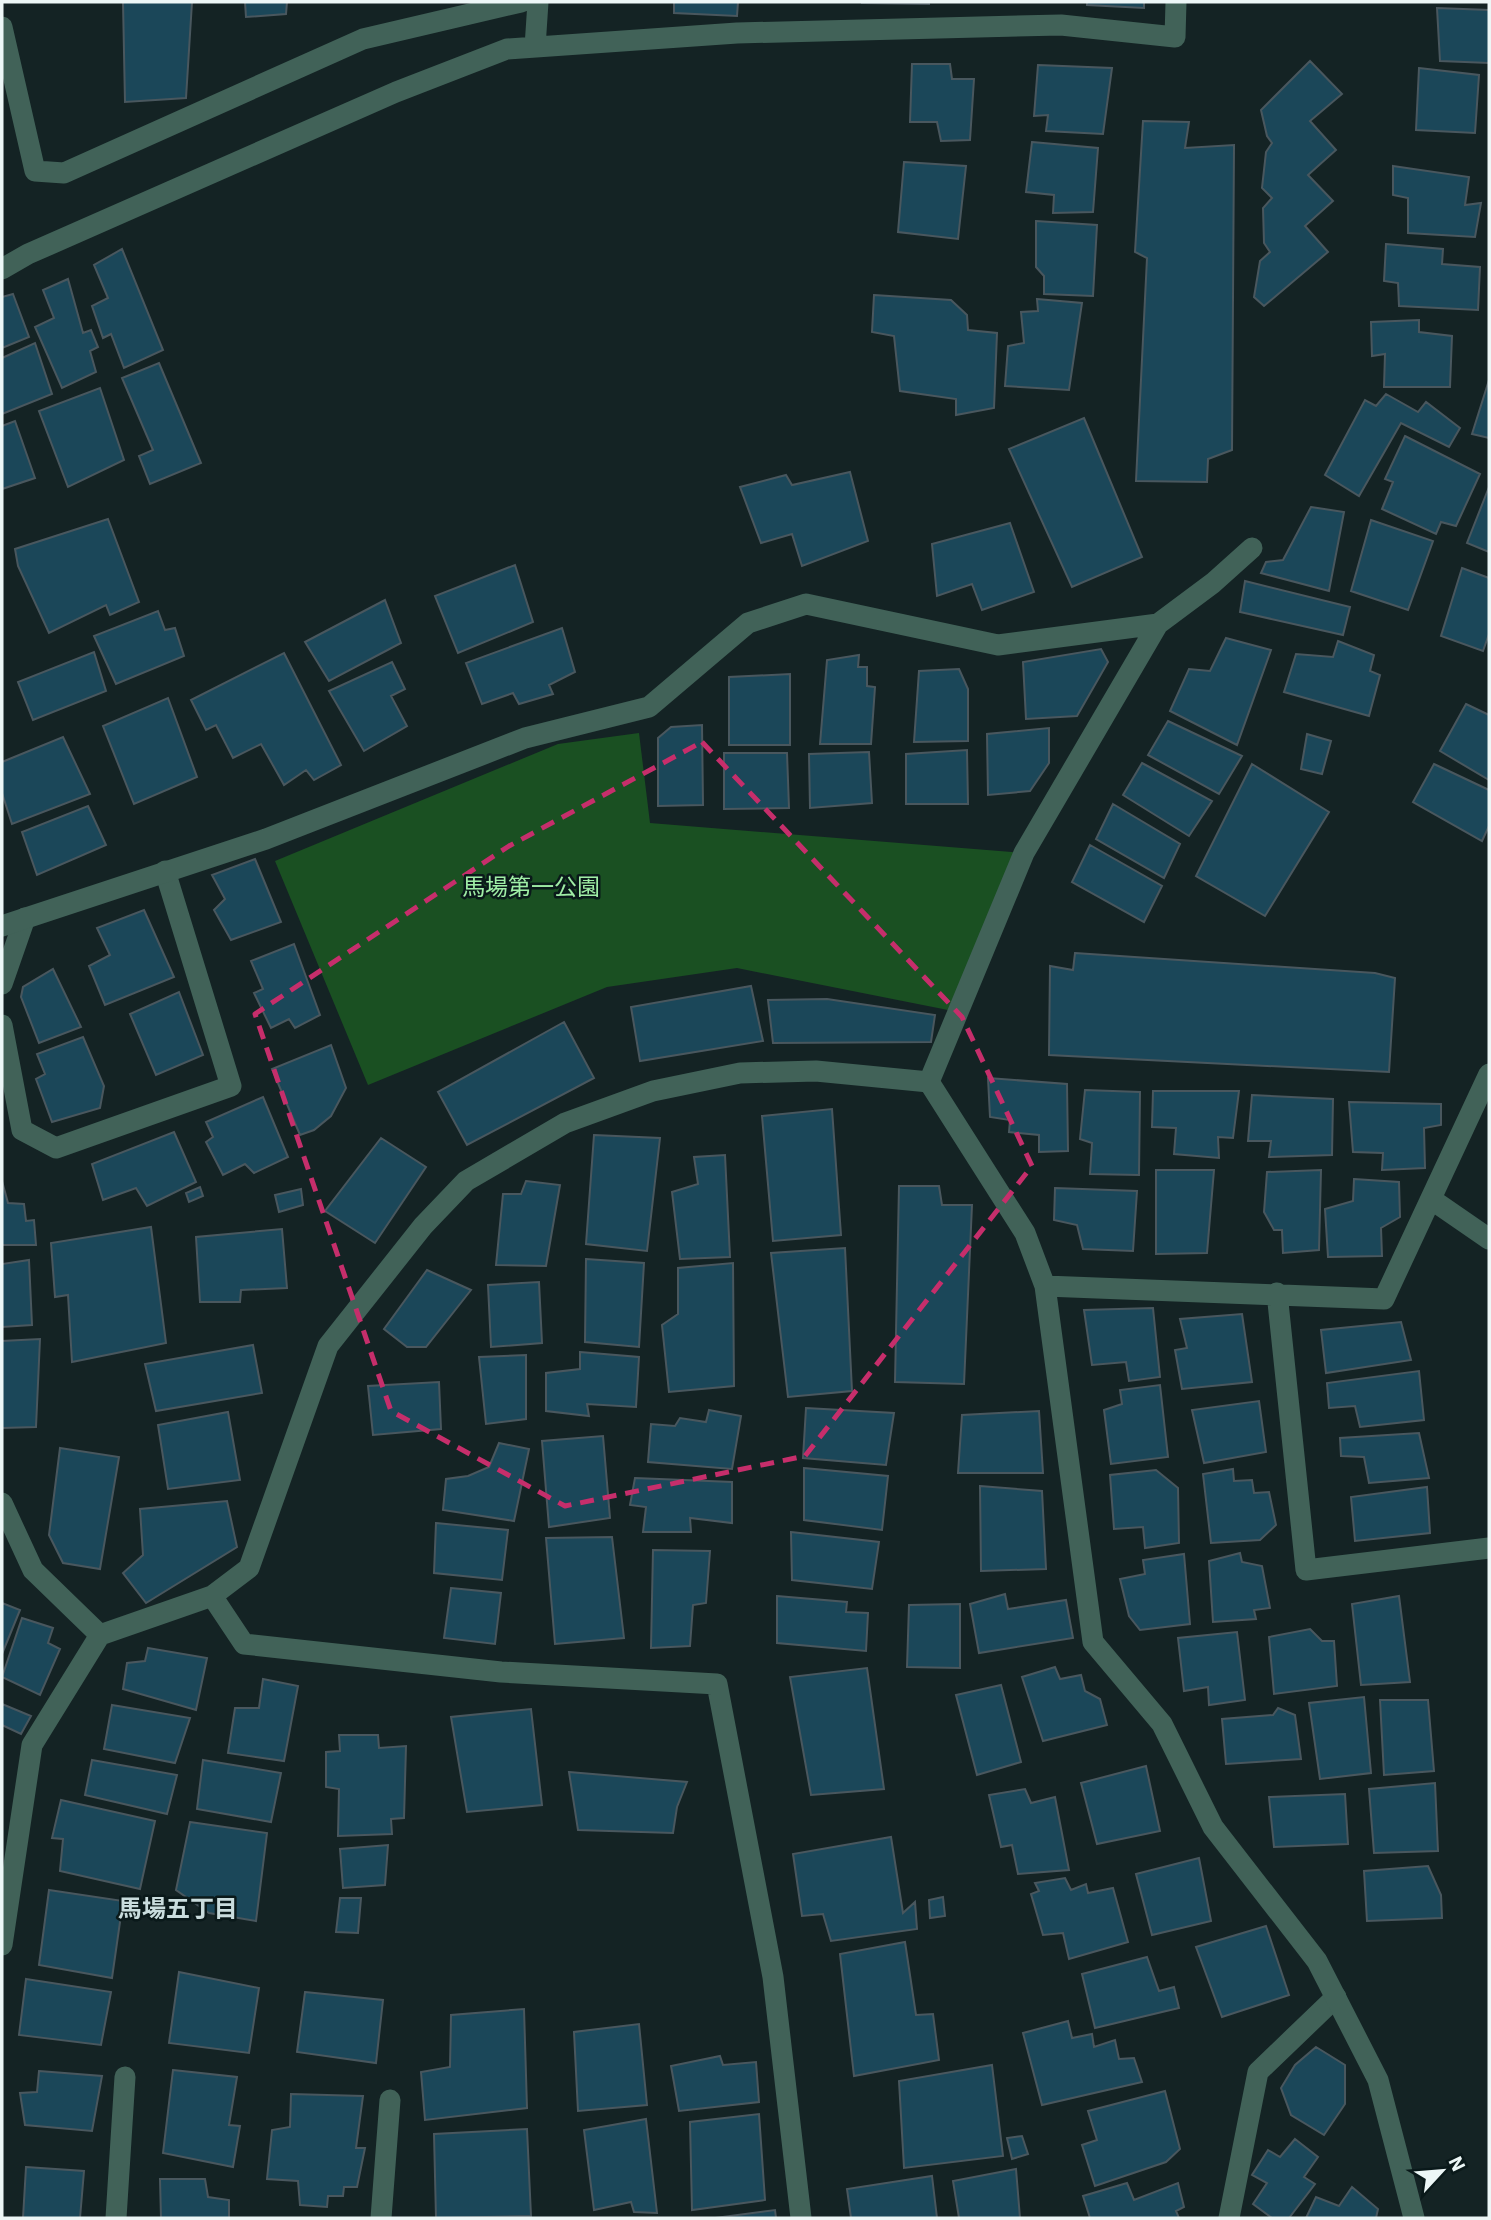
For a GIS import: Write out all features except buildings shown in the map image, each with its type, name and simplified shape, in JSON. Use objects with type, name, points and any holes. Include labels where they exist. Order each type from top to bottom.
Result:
[{"type":"street","points":[[2,27],[35,171],[64,173],[363,39],[521,2]]},
{"type":"street","points":[[536,47],[538,2]]},
{"type":"street","points":[[2,269],[40,249],[396,92],[507,49],[737,33],[1061,25],[1175,37],[1176,2]]},
{"type":"street","points":[[929,1082],[1024,853],[1158,624],[1213,583],[1252,548]]},
{"type":"street","points":[[2,926],[266,839],[525,738],[649,707],[748,623],[806,604],[998,645],[1158,624]]},
{"type":"street","points":[[2,1025],[22,1130],[56,1148],[231,1086],[165,871]]},
{"type":"street","points":[[2,984],[25,918]]},
{"type":"street","points":[[2,1945],[32,1745],[100,1634],[212,1596],[249,1568],[328,1346],[423,1226],[466,1181],[565,1123],[653,1091],[740,1073],[816,1071],[929,1082]]},
{"type":"street","points":[[1045,1286],[1384,1299],[1489,1074]]},
{"type":"street","points":[[929,1082],[1025,1233],[1045,1286],[1093,1642],[1162,1724],[1213,1827],[1317,1961],[1378,2080],[1414,2218]]},
{"type":"street","points":[[1431,1199],[1489,1239]]},
{"type":"street","points":[[1277,1293],[1306,1570],[1489,1548]]},
{"type":"street","points":[[2,1504],[33,1570],[100,1634]]},
{"type":"street","points":[[212,1596],[244,1644],[501,1672],[716,1684],[774,1977],[801,2218]]},
{"type":"street","points":[[1229,2218],[1258,2072],[1336,1997]]},
{"type":"street","points":[[116,2218],[125,2077]]},
{"type":"street","points":[[381,2218],[390,2100]]},
{"type":"highlighted area","points":[[702,742],[962,1017],[1032,1166],[805,1456],[565,1506],[391,1411],[255,1014],[509,846]]},
{"type":"green space","name":"馬場第一公園","points":[[639,733],[650,823],[1024,853],[958,1012],[737,968],[607,987],[368,1085],[275,861],[558,744]]},
{"type":"district","name":"馬場五丁目","points":[[178,1909]]}]
